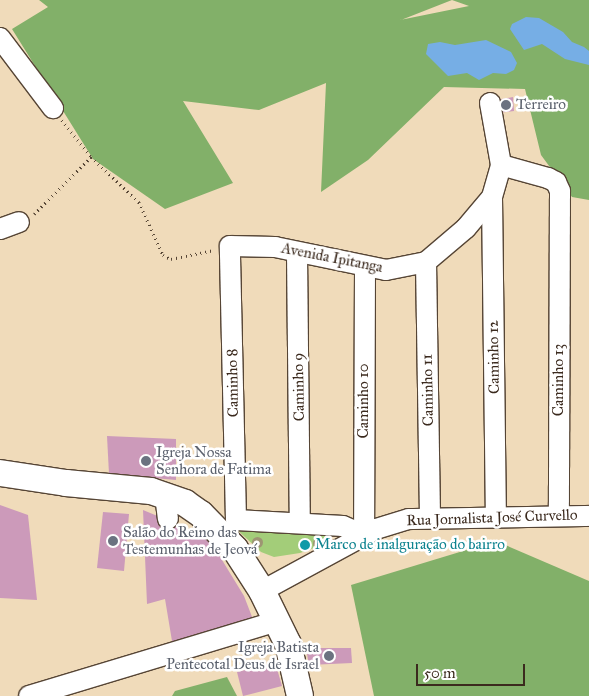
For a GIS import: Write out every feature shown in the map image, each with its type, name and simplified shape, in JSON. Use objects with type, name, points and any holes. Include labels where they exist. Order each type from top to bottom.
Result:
[{"type":"main road","points":[[0,473],[66,484],[139,488],[166,507],[185,503],[218,529],[262,591],[288,644],[300,696]]},
{"type":"street","points":[[0,38],[53,108]]},
{"type":"street","points":[[490,103],[501,165]]},
{"type":"street","name":"Avenida Ipitanga","points":[[230,246],[275,247],[365,268],[386,270],[426,262],[466,228],[492,197],[501,165]]},
{"type":"street","name":"Caminho 13","points":[[501,165],[556,182],[560,191],[560,515]]},
{"type":"street","name":"Caminho 12","points":[[492,197],[496,517]]},
{"type":"street","points":[[0,229],[19,222]]},
{"type":"street","name":"Caminho 8","points":[[230,246],[236,520],[300,522]]},
{"type":"street","name":"Caminho 9","points":[[297,253],[300,522]]},
{"type":"street","name":"Caminho 11","points":[[426,262],[430,518]]},
{"type":"street","name":"Caminho 10","points":[[364,535],[365,268]]},
{"type":"street","name":"Rua Jornalista José Curvello","points":[[262,591],[364,535],[392,523],[430,518],[589,516]]},
{"type":"street","points":[[300,522],[343,526],[364,535]]},
{"type":"street","points":[[29,696],[278,622]]},
{"type":"path","points":[[53,108],[91,157],[139,202],[163,254],[171,259],[230,246]]},
{"type":"path","points":[[19,222],[44,207],[91,157]]},
{"type":"green space","points":[[39,0],[452,0],[589,0],[589,200],[572,197],[541,155],[525,89],[444,87],[368,160],[321,192],[326,83],[259,110],[183,101],[233,183],[165,209],[93,159],[12,29],[48,7]],"holes":[[[452,0],[469,6],[402,20]]]},
{"type":"green space","points":[[232,525],[324,534],[327,538],[317,547],[300,553],[274,557],[261,552]]},
{"type":"green space","points":[[496,541],[589,581],[589,696],[374,696],[351,585]]},
{"type":"green space","points":[[227,677],[237,696],[172,696],[175,691]]},
{"type":"water","points":[[526,17],[539,18],[563,32],[572,42],[584,47],[589,51],[589,65],[565,59],[542,44],[524,50],[510,29],[512,24]]},
{"type":"water","points":[[486,40],[511,52],[517,63],[514,70],[506,74],[493,73],[479,80],[467,73],[448,76],[426,54],[428,44],[440,42],[455,45]]},
{"type":"building","name":"Terreiro","points":[[513,97],[514,111],[499,113],[497,100]]},
{"type":"building","points":[[107,436],[176,439],[176,480],[109,474]]},
{"type":"building","points":[[0,505],[28,515],[37,600],[0,598]]},
{"type":"building","points":[[143,510],[208,537],[244,596],[254,622],[174,653],[165,599],[147,604]]},
{"type":"building","name":"Salão do Reino das Testemunhas de Jeová","points":[[103,512],[129,514],[124,571],[97,568]]},
{"type":"building","name":"Igreja Batista Pentecotal Deus de Israel","points":[[306,648],[351,648],[352,663],[309,665]]},
{"type":"building","points":[[275,662],[282,686],[243,696],[237,672]]},
{"type":"place","name":"Terreiro","points":[[506,105]]},
{"type":"place","name":"Igreja Nossa Senhora de Fatima","points":[[146,461]]},
{"type":"place","name":"Salão do Reino das Testemunhas de Jeová","points":[[113,541]]},
{"type":"place","name":"Marco de inalguração do bairro","points":[[305,545]]},
{"type":"place","name":"Igreja Batista Pentecotal Deus de Israel","points":[[329,656]]}]
